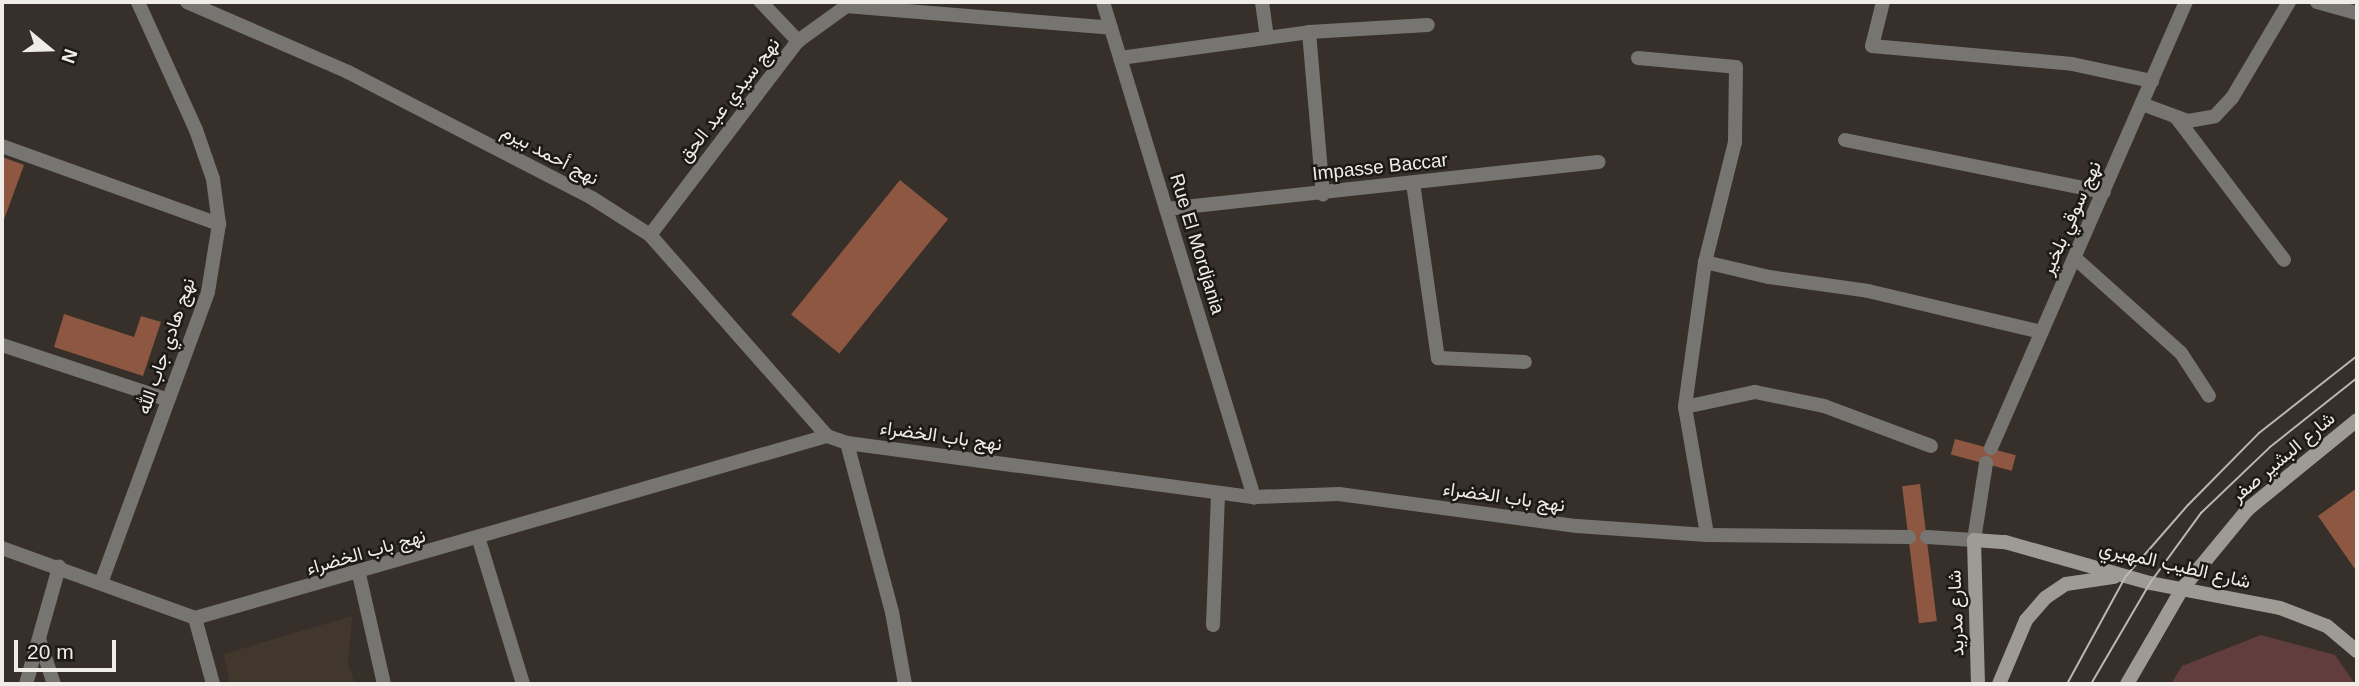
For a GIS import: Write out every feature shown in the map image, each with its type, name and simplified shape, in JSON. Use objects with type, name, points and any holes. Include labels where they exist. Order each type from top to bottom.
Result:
[{"type":"street","name":"نهج هادي جاب الله","points":[[101,583],[208,292],[219,224],[213,179],[196,130],[138,2]]},
{"type":"street","name":"نهج أحمد بيرم","points":[[187,2],[348,72],[592,198],[650,235],[827,436]]},
{"type":"street","points":[[761,2],[799,41]]},
{"type":"street","name":"Rue El Mordjania","points":[[1103,2],[1254,497]]},
{"type":"street","points":[[1262,2],[1267,38]]},
{"type":"street","points":[[1883,2],[1872,46],[2072,64],[2152,80]]},
{"type":"street","name":"نهج سوقي بلخير","points":[[1991,449],[2186,2]]},
{"type":"street","points":[[2142,104],[2176,117],[2203,121],[2225,108],[2289,2]]},
{"type":"street","points":[[2318,2],[2357,13]]},
{"type":"street","points":[[849,4],[1111,27]]},
{"type":"street","name":"نهج سيدي عبد الحق","points":[[650,235],[799,41],[849,4]]},
{"type":"street","points":[[1120,58],[1309,32],[1428,25]]},
{"type":"street","points":[[1309,32],[1323,194]]},
{"type":"street","points":[[1638,58],[1736,67],[1735,142],[1705,262],[1685,407],[1707,535]]},
{"type":"street","points":[[2176,117],[2284,260]]},
{"type":"street","points":[[1844,140],[2104,192]]},
{"type":"street","points":[[2,146],[219,224]]},
{"type":"street","name":"Impasse Baccar","points":[[1166,209],[1598,162]]},
{"type":"street","points":[[1413,183],[1438,358],[1525,362]]},
{"type":"street","points":[[2076,258],[2181,354],[2209,396]]},
{"type":"street","points":[[1705,262],[1769,277],[1868,291],[2041,332]]},
{"type":"street","points":[[2,345],[169,400]]},
{"type":"street","points":[[1685,407],[1755,392],[1824,406],[1930,446]]},
{"type":"street","name":"شارع البشير صفر","points":[[2127,684],[2182,589],[2248,509],[2357,420]]},
{"type":"street","name":"نهج باب الخضراء","points":[[195,618],[359,575],[827,436],[847,443],[1254,497],[1339,494],[1577,526],[1707,535],[1909,537]]},
{"type":"street","points":[[847,443],[892,612],[905,684]]},
{"type":"street","points":[[1927,537],[1974,540],[1986,463]]},
{"type":"street","points":[[1213,625],[1217,493]]},
{"type":"street","points":[[479,540],[523,684]]},
{"type":"street","name":"شارع الطيب المهيري","points":[[1974,540],[2005,542],[2126,576],[2305,617],[2328,626],[2357,651]]},
{"type":"street","name":"شارع مدريد","points":[[1974,540],[1978,684]]},
{"type":"street","points":[[2,548],[195,618],[213,684]]},
{"type":"street","points":[[26,684],[60,567]]},
{"type":"street","points":[[359,575],[384,684]]},
{"type":"street","points":[[1999,684],[2026,620],[2045,598],[2066,584],[2126,576]]},
{"type":"street","points":[[39,639],[54,684]]},
{"type":"shaded area","points":[[352,616],[348,664],[355,684],[230,684],[224,654]]},
{"type":"shaded area","points":[[2261,635],[2335,655],[2355,684],[2171,684],[2182,666]]},
{"type":"building","points":[[2,157],[24,165],[2,225]]},
{"type":"building","points":[[900,180],[948,219],[839,353],[791,314]]},
{"type":"building","points":[[64,314],[134,337],[141,316],[161,322],[143,376],[54,347]]},
{"type":"building","points":[[1955,439],[2016,455],[2012,471],[1951,454]]},
{"type":"building","points":[[1920,484],[1937,621],[1919,623],[1902,486]]},
{"type":"building","points":[[2357,488],[2357,572],[2318,516]]},
{"type":"tram line","points":[[2067,684],[2126,576],[2188,505],[2259,433],[2357,356]]},
{"type":"tram line","points":[[2091,684],[2150,583],[2201,513],[2270,447],[2357,378]]}]
